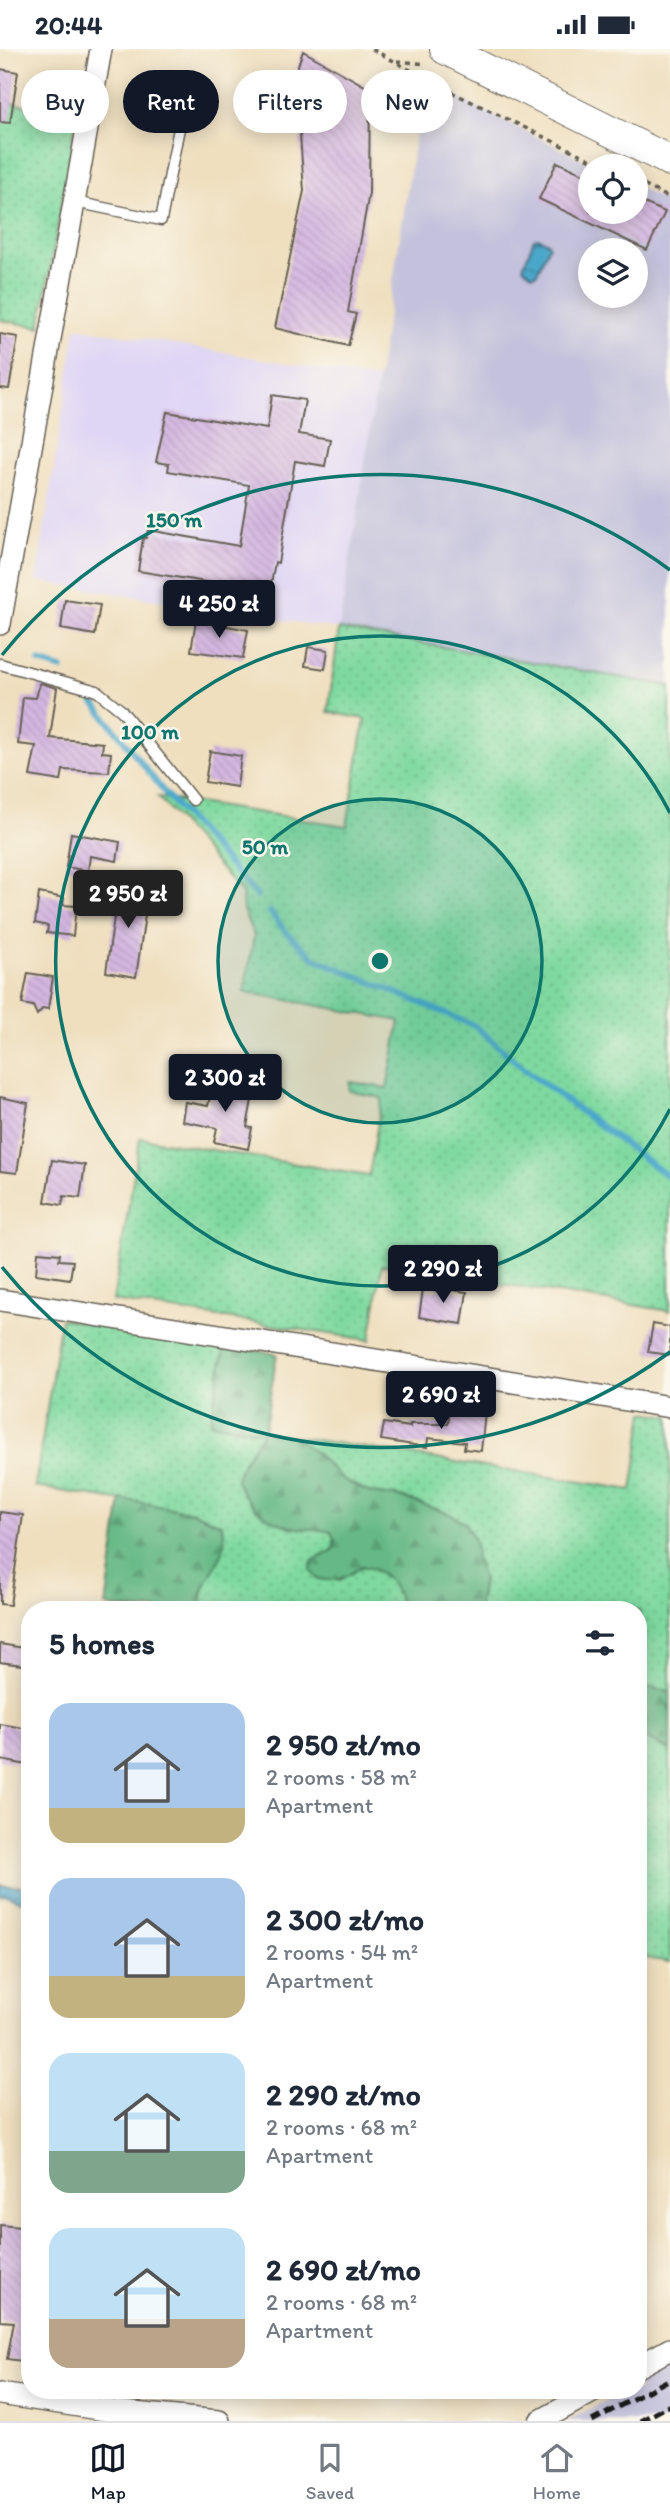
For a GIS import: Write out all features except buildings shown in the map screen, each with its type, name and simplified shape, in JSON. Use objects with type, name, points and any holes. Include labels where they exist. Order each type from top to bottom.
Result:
[{"type":"street","points":[[0,624],[101,49]]},
{"type":"street","points":[[445,49],[670,162]]},
{"type":"street","points":[[0,1300],[670,1407]]},
{"type":"street","points":[[647,2362],[670,2349]]},
{"type":"street","points":[[0,2393],[21,2396]]},
{"type":"street","points":[[37,2399],[112,2411],[219,2421]]},
{"type":"street","points":[[540,2421],[580,2399]]},
{"type":"lane","points":[[75,202],[161,220],[178,133]]},
{"type":"lane","points":[[0,664],[97,691],[122,711],[193,800]]},
{"type":"path","points":[[372,49],[439,86],[579,154]]},
{"type":"path","points":[[648,187],[670,198]]},
{"type":"shaded area","points":[[453,95],[578,157],[578,224],[648,224],[648,192],[670,203],[670,686],[339,629],[416,133],[453,133]]},
{"type":"shaded area","points":[[76,327],[378,379],[339,629],[36,581]]},
{"type":"shaded area","points":[[670,2365],[670,2421],[567,2421],[608,2399],[647,2399],[647,2378]]},
{"type":"green space","points":[[0,101],[21,105],[21,133],[74,133],[40,327],[0,320]]},
{"type":"green space","points":[[339,629],[670,686],[670,1311],[382,1265],[370,1340],[113,1301],[140,1138],[369,1176],[382,1098],[349,1091],[350,1082],[387,1088],[400,1021],[244,992],[254,936],[243,910],[242,893],[158,797],[347,826],[365,719],[328,712]]},
{"type":"green space","points":[[61,1319],[225,1345],[264,1432],[243,1462],[303,1528],[319,1528],[331,1532],[334,1548],[320,1556],[339,1581],[362,1566],[371,1568],[390,1581],[399,1601],[202,1601],[204,1588],[223,1549],[221,1524],[193,1512],[35,1487]]},
{"type":"green space","points":[[225,1345],[277,1354],[264,1432],[291,1436],[300,1441],[341,1478],[361,1489],[401,1497],[450,1514],[465,1523],[475,1542],[476,1560],[483,1579],[479,1601],[399,1601],[390,1581],[378,1571],[362,1566],[340,1578],[316,1578],[311,1570],[312,1561],[328,1554],[334,1548],[331,1532],[293,1527],[272,1520],[250,1502],[236,1480],[243,1462],[263,1432],[210,1423]]},
{"type":"green space","points":[[644,1412],[670,1416],[670,1691],[647,1687],[647,1601],[479,1601],[483,1579],[476,1560],[450,1514],[401,1497],[361,1489],[341,1478],[316,1453],[291,1436],[632,1490]]},
{"type":"green space","points":[[121,1499],[193,1512],[221,1524],[223,1549],[204,1588],[202,1601],[107,1601]]},
{"type":"green space","points":[[647,1687],[670,1691],[670,1750],[647,1739]]},
{"type":"green space","points":[[647,1739],[670,1750],[670,1962],[647,1958]]},
{"type":"water","points":[[538,238],[549,246],[537,273],[533,275],[523,267],[534,239]]},
{"type":"water","points":[[0,1885],[21,1887],[21,1901],[6,1895],[0,1896]]},
{"type":"waterway","points":[[39,662],[62,669]]},
{"type":"waterway","points":[[91,699],[165,793],[257,896]]},
{"type":"waterway","points":[[270,912],[285,931],[314,958],[475,1026],[528,1072],[670,1178]]},
{"type":"railway","points":[[647,2391],[670,2379]]},
{"type":"railway","points":[[592,2421],[633,2399]]},
{"type":"railway","points":[[640,2421],[670,2405]]}]
